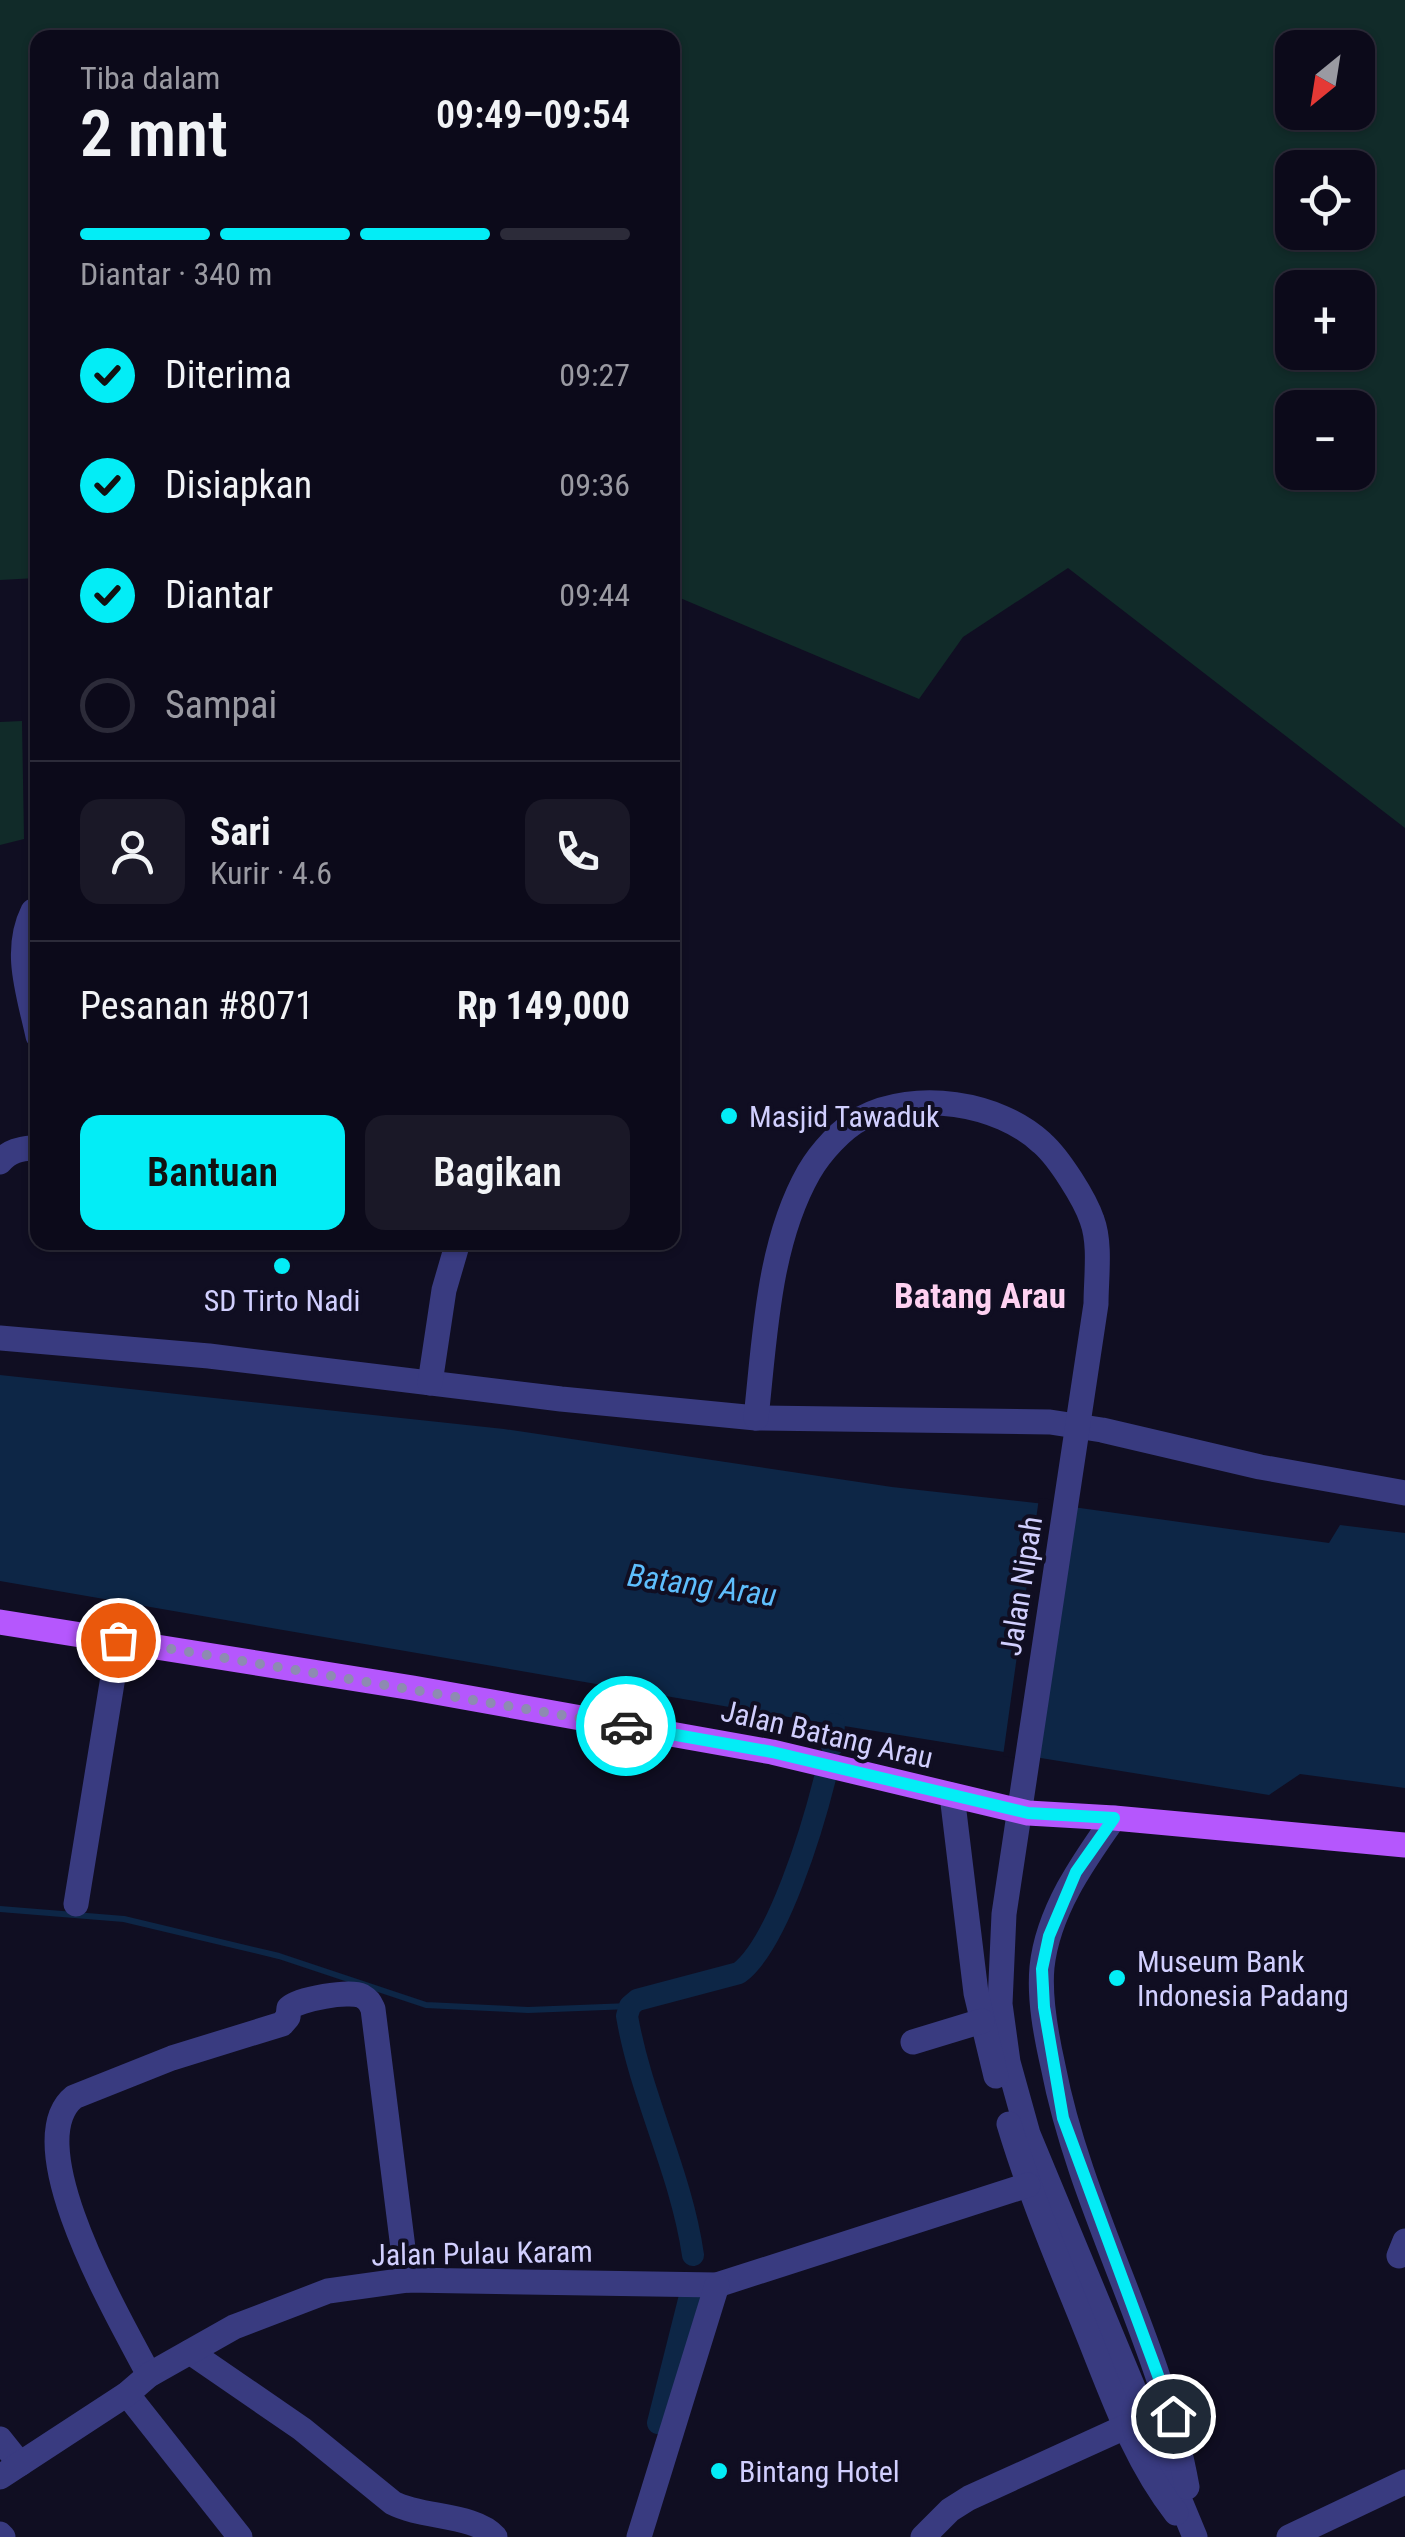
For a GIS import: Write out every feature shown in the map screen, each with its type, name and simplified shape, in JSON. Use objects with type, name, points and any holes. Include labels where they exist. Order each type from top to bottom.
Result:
[{"type":"main road","name":"Jalan Batang Arau","points":[[0,1622],[772,1752],[1028,1813],[1405,1845]]},
{"type":"street","points":[[30,916],[21,949],[30,995]]},
{"type":"street","name":"Jalan Nipah","points":[[756,1418],[770,1297],[785,1228],[809,1172],[826,1149],[861,1118],[904,1104],[958,1105],[1005,1119],[1042,1143],[1093,1221],[1094,1319],[1004,1914],[1000,2004],[1008,2062],[1028,2134],[1138,2427]]},
{"type":"street","points":[[0,1162],[17,1149],[30,1148]]},
{"type":"street","points":[[430,1383],[444,1290],[456,1250]]},
{"type":"street","points":[[0,1338],[208,1356],[756,1418],[1050,1422],[1405,1494]]},
{"type":"street","points":[[76,1904],[118,1640]]},
{"type":"street","name":"Jalan Nipah","points":[[952,1796],[976,1992],[1028,2186],[1138,2427],[1195,2537]]},
{"type":"street","name":"Jalan Nipah","points":[[1114,1818],[1076,1872],[1049,1936],[1042,1969],[1045,2022],[1063,2118],[1173,2416],[1195,2537]]},
{"type":"street","points":[[150,2375],[89,2255],[61,2180],[57,2134],[63,2109],[74,2097],[172,2058],[282,2024],[297,2001],[354,1995],[363,1996],[373,2009],[408,2280]]},
{"type":"street","points":[[913,2042],[982,2021]]},
{"type":"street","name":"Jalan Pulau Karam","points":[[10,2471],[150,2375],[234,2327],[328,2292],[408,2280],[717,2285],[1028,2186]]},
{"type":"street","points":[[639,2537],[717,2285]]},
{"type":"street","points":[[190,2352],[302,2429],[393,2502],[407,2510],[478,2524],[495,2537]]},
{"type":"street","points":[[127,2394],[240,2537]]},
{"type":"street","points":[[924,2537],[950,2510],[969,2498],[1138,2427]]},
{"type":"street","points":[[0,2439],[10,2471]]},
{"type":"street","points":[[1288,2537],[1405,2482]]},
{"type":"green space","points":[[0,0],[1405,0],[1405,828],[1068,568],[963,637],[919,699],[680,598],[680,30],[30,30],[30,578],[0,580]]},
{"type":"green space","points":[[22,721],[24,839],[0,845],[0,722]]},
{"type":"water","points":[[0,1375],[504,1429],[892,1487],[1080,1508],[1329,1543],[1340,1525],[1405,1533],[1405,1788],[1300,1774],[1269,1795],[764,1713],[0,1581]]},
{"type":"pier","points":[[1039,1498],[1075,1502],[1036,1762],[1003,1756]]},
{"type":"waterway","points":[[832,1746],[834,1724]]},
{"type":"waterway","points":[[693,2255],[680,2194],[627,2016],[637,2000],[739,1973],[753,1958],[792,1883],[825,1778]]},
{"type":"waterway","points":[[0,1909],[124,1919],[279,1956],[426,2005],[528,2010],[630,2006]]},
{"type":"waterway","points":[[658,2423],[691,2292]]},
{"type":"way so far","points":[[118,1640],[626,1726]]},
{"type":"place","name":"Masjid Tawaduk","points":[[729,1116]]},
{"type":"place","name":"SD Tirto Nadi","points":[[282,1266]]},
{"type":"place","name":"Museum Bank Indonesia Padang","points":[[1117,1978]]},
{"type":"place","name":"Bintang Hotel","points":[[719,2471]]},
{"type":"district","name":"Batang Arau","points":[[980,1296]]},
{"type":"route","points":[[626,1726],[772,1752],[1028,1813],[1114,1818],[1076,1872],[1049,1936],[1042,1969],[1047,2038],[1063,2118],[1173,2416]]}]
